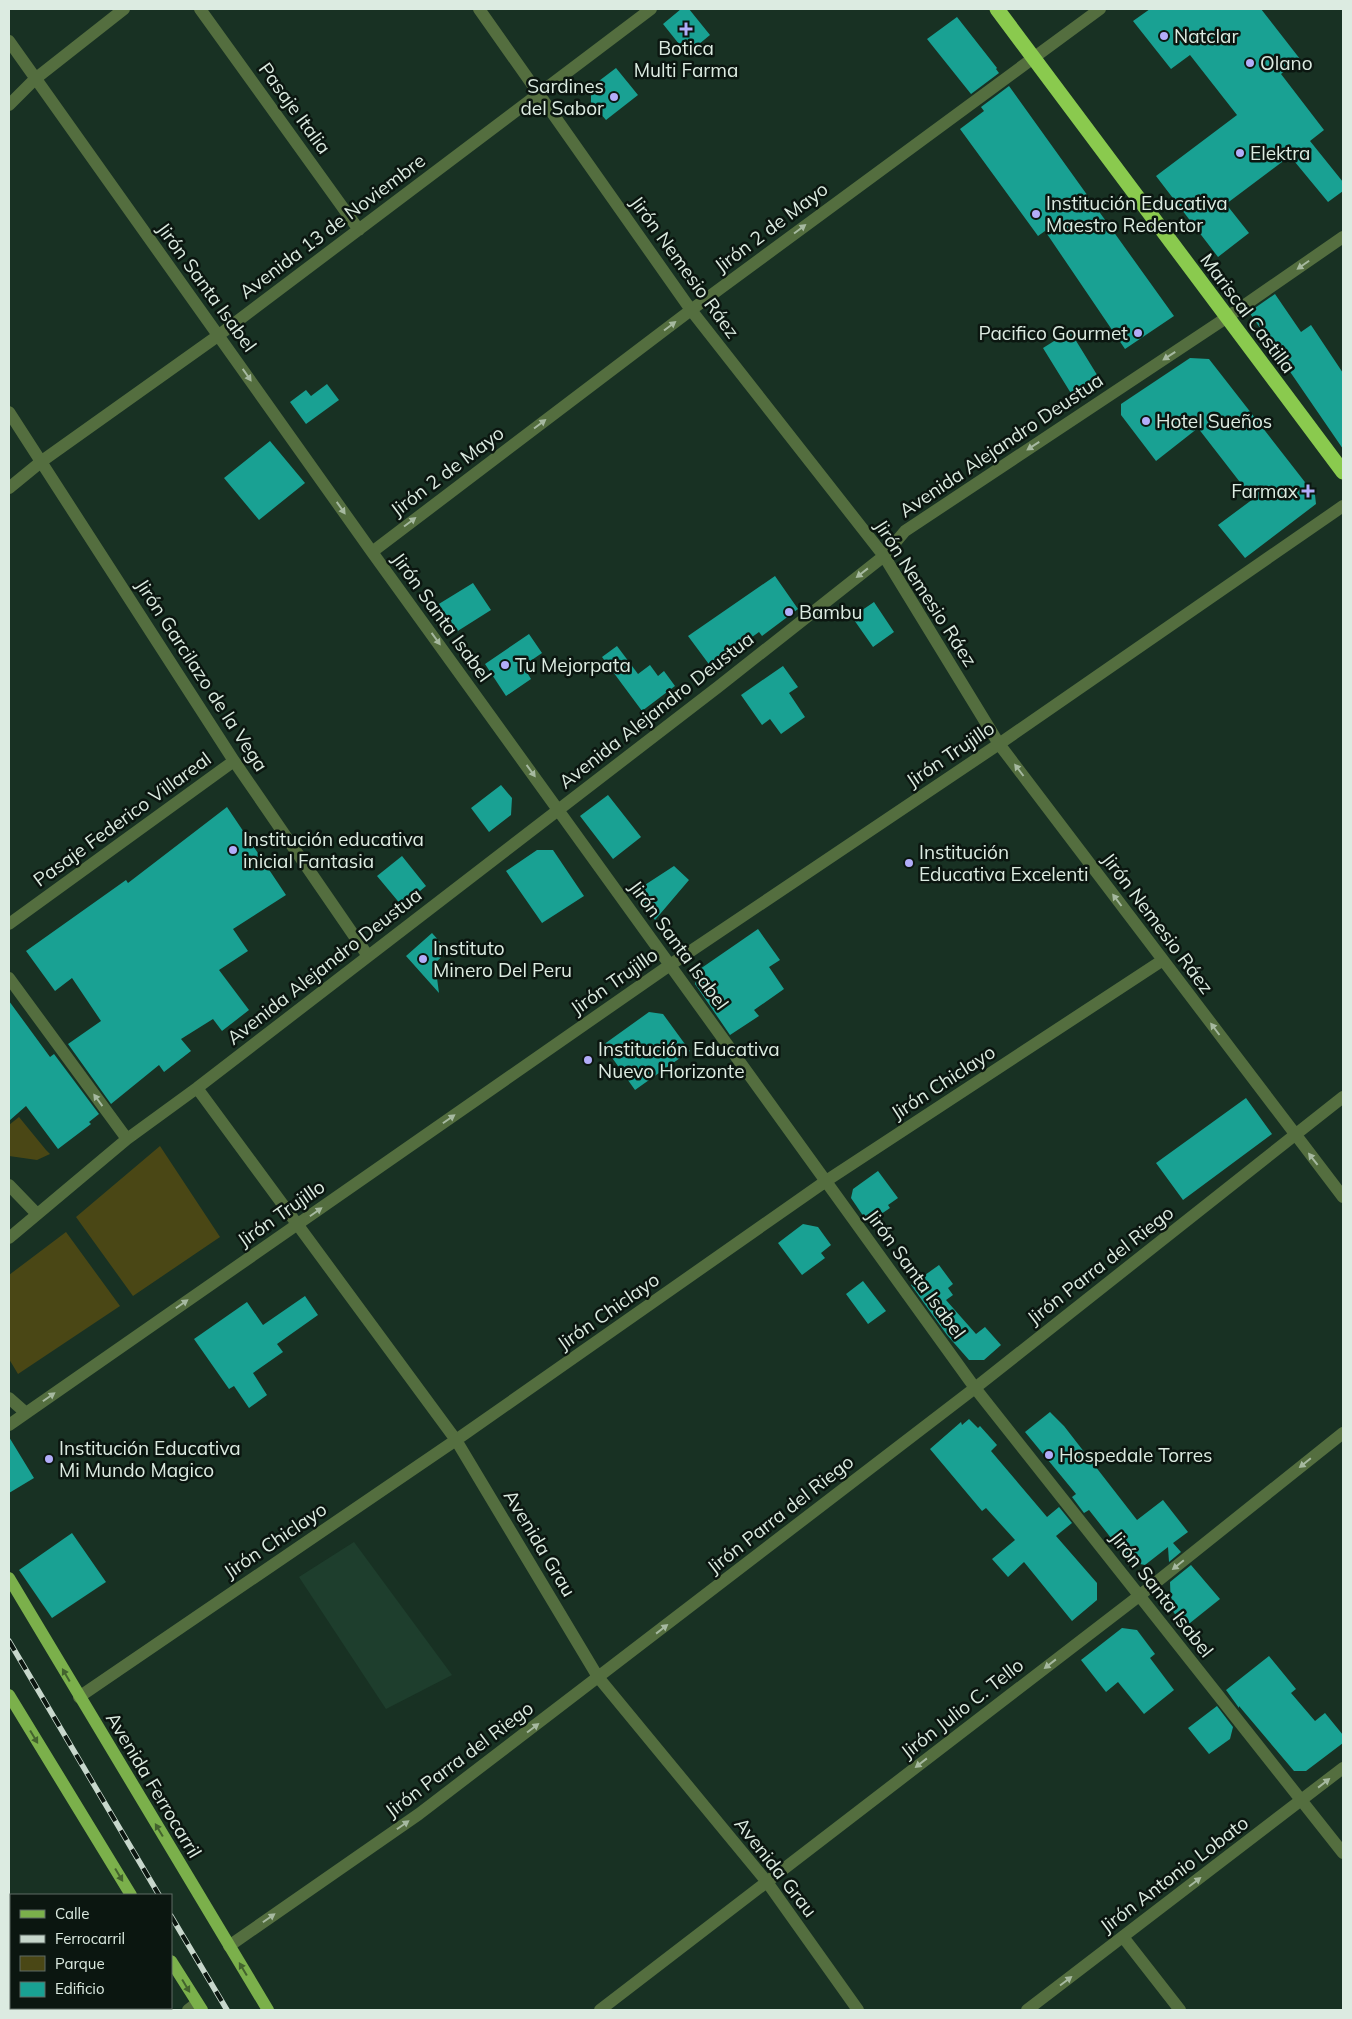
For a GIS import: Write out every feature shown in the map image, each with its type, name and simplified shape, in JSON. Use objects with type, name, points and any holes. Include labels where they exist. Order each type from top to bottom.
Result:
[{"type":"highway","name":"Mariscal Castilla","points":[[997,9],[1034,56],[1226,318],[1343,472]]},
{"type":"main road","name":"Avenida Ferrocarril","points":[[9,1578],[268,2010]]},
{"type":"main road","points":[[9,1695],[130,1894]]},
{"type":"main road","points":[[172,1963],[196,2008]]},
{"type":"street","points":[[9,105],[35,79],[124,9]]},
{"type":"street","name":"Pasaje Italia","points":[[200,9],[359,230]]},
{"type":"street","name":"Jirón Nemesio Ráez","points":[[479,9],[691,310],[884,556],[999,744],[1343,1197]]},
{"type":"street","name":"Avenida 13 de Noviembre","points":[[9,488],[42,461],[219,335],[651,9]]},
{"type":"street","name":"Jirón 2 de Mayo","points":[[372,552],[691,310],[1100,9]]},
{"type":"street","name":"Jirón Santa Isabel","points":[[9,41],[372,552],[975,1388],[1343,1853]]},
{"type":"street","name":"Avenida Alejandro Deustua","points":[[9,1238],[127,1139],[197,1088],[884,556],[905,531],[1226,318],[1343,237]]},
{"type":"street","name":"Jirón Garcilazo de la Vega","points":[[9,412],[234,761],[368,956]]},
{"type":"street","name":"Jirón Trujillo","points":[[9,1425],[670,965],[999,744],[1343,506]]},
{"type":"street","name":"Pasaje Federico Villareal","points":[[9,924],[234,761]]},
{"type":"street","name":"Jirón Chiclayo","points":[[79,1697],[456,1440],[826,1182],[1163,960]]},
{"type":"street","points":[[9,978],[127,1139]]},
{"type":"street","name":"Avenida Grau","points":[[197,1088],[456,1440],[598,1678],[767,1882],[858,2010]]},
{"type":"street","name":"Jirón Parra del Riego","points":[[229,1946],[420,1814],[975,1388],[1343,1097]]},
{"type":"street","points":[[9,1185],[36,1214]]},
{"type":"street","points":[[9,1398],[26,1413]]},
{"type":"street","name":"Jirón Julio C. Tello","points":[[600,2010],[1139,1596],[1343,1433]]},
{"type":"street","name":"Jirón Antonio Lobato","points":[[1027,2010],[1343,1768]]},
{"type":"street","points":[[1123,1937],[1180,2010]]},
{"type":"shaded area","points":[[354,1542],[452,1675],[386,1709],[299,1577]]},
{"type":"green space","points":[[19,1117],[50,1154],[37,1160],[9,1156],[9,1125]]},
{"type":"green space","points":[[160,1146],[220,1237],[133,1296],[76,1217]]},
{"type":"green space","points":[[66,1232],[120,1306],[18,1374],[9,1359],[9,1275]]},
{"type":"building","name":"Botica Multi Farma","points":[[681,9],[689,9],[710,35],[687,54],[663,24]]},
{"type":"building","points":[[1150,9],[1261,9],[1300,59],[1281,74],[1324,130],[1310,141],[1343,182],[1343,191],[1328,202],[1290,156],[1226,204],[1249,233],[1218,257],[1156,176],[1237,115],[1190,55],[1171,69],[1133,21]]},
{"type":"building","points":[[957,17],[999,73],[971,94],[927,39]]},
{"type":"building","name":"Sardines del Sabor","points":[[616,68],[638,95],[606,120],[591,103],[591,87]]},
{"type":"building","points":[[1009,86],[1174,316],[1125,349],[1045,231],[1038,236],[960,129],[984,111],[981,107]]},
{"type":"building","points":[[1275,294],[1301,332],[1311,325],[1343,373],[1343,449],[1249,312]]},
{"type":"building","points":[[1070,331],[1099,378],[1072,395],[1043,348]]},
{"type":"building","points":[[1190,358],[1209,359],[1315,495],[1316,504],[1245,558],[1218,525],[1253,499],[1198,428],[1156,461],[1121,415],[1121,404]]},
{"type":"building","points":[[327,384],[339,400],[306,424],[290,402],[306,390],[311,396]]},
{"type":"building","points":[[270,441],[305,483],[259,520],[224,478]]},
{"type":"building","points":[[775,576],[798,609],[762,636],[759,632],[711,667],[688,636]]},
{"type":"building","points":[[473,583],[491,610],[453,634],[445,622],[439,626],[429,610]]},
{"type":"building","points":[[874,602],[894,632],[873,647],[852,617]]},
{"type":"building","name":"Tu Mejorpata","points":[[529,634],[542,653],[523,666],[531,679],[506,696],[485,664]]},
{"type":"building","points":[[617,646],[638,674],[650,665],[658,676],[664,671],[675,686],[642,711],[602,657]]},
{"type":"building","points":[[783,666],[798,687],[789,693],[805,717],[781,734],[770,719],[762,725],[741,695]]},
{"type":"building","points":[[501,785],[512,798],[511,815],[489,832],[471,808]]},
{"type":"building","points":[[608,795],[641,837],[613,859],[580,816]]},
{"type":"building","points":[[227,807],[286,895],[233,929],[248,951],[219,970],[249,1010],[222,1031],[213,1019],[181,1039],[191,1051],[164,1072],[159,1065],[111,1104],[68,1044],[101,1021],[72,978],[55,991],[26,951],[126,880],[128,883]]},
{"type":"building","points":[[537,850],[553,850],[584,896],[542,923],[506,871]]},
{"type":"building","points":[[402,856],[426,886],[402,906],[377,876]]},
{"type":"building","points":[[674,866],[689,880],[655,920],[634,892]]},
{"type":"building","points":[[758,929],[780,960],[769,967],[784,989],[754,1010],[759,1016],[730,1035],[695,984],[700,969]]},
{"type":"building","name":"Instituto Minero Del Peru","points":[[432,933],[448,951],[435,963],[439,993],[406,956]]},
{"type":"building","points":[[9,1001],[50,1057],[54,1054],[99,1114],[89,1122],[91,1124],[58,1149],[26,1106],[9,1121]]},
{"type":"building","points":[[649,1012],[663,1014],[690,1051],[635,1090],[603,1045]]},
{"type":"building","points":[[1246,1098],[1272,1134],[1183,1200],[1156,1163]]},
{"type":"building","points":[[878,1171],[898,1198],[888,1205],[890,1208],[868,1223],[851,1198],[853,1189]]},
{"type":"building","points":[[803,1224],[818,1227],[831,1245],[821,1253],[825,1258],[802,1275],[778,1243]]},
{"type":"building","points":[[939,1265],[953,1284],[948,1288],[953,1295],[946,1300],[976,1334],[985,1327],[1001,1345],[984,1360],[969,1360],[947,1335],[911,1285]]},
{"type":"building","points":[[863,1281],[886,1311],[868,1324],[846,1294]]},
{"type":"building","points":[[305,1296],[318,1315],[277,1344],[283,1352],[253,1373],[267,1395],[249,1408],[234,1386],[229,1389],[194,1339],[247,1302],[263,1325]]},
{"type":"building","points":[[1050,1412],[1064,1426],[1137,1520],[1163,1500],[1188,1532],[1173,1543],[1181,1552],[1169,1562],[1168,1547],[1145,1565],[1130,1562],[1089,1510],[1084,1513],[1072,1497],[1076,1494],[1025,1432]]},
{"type":"building","points":[[969,1419],[978,1428],[980,1426],[997,1445],[991,1451],[1047,1517],[1059,1507],[1072,1523],[1056,1536],[1097,1583],[1097,1600],[1072,1621],[1024,1562],[1008,1577],[992,1559],[1015,1540],[986,1508],[982,1511],[930,1449],[961,1422],[962,1425]]},
{"type":"building","points":[[9,1437],[34,1478],[9,1493]]},
{"type":"building","points":[[72,1533],[106,1582],[52,1618],[19,1570]]},
{"type":"building","points":[[1191,1565],[1220,1599],[1185,1627],[1171,1609],[1170,1582]]},
{"type":"building","points":[[1122,1628],[1137,1630],[1155,1654],[1150,1658],[1174,1690],[1144,1714],[1118,1682],[1106,1692],[1081,1660]]},
{"type":"building","points":[[1269,1656],[1296,1689],[1291,1693],[1315,1721],[1325,1713],[1343,1735],[1343,1743],[1306,1771],[1294,1771],[1239,1706],[1239,1708],[1226,1690]]},
{"type":"building","points":[[1217,1706],[1233,1727],[1230,1739],[1209,1754],[1188,1728]]},
{"type":"railway","points":[[9,1641],[158,1894]]},
{"type":"railway","points":[[172,1918],[227,2010]]},
{"type":"place","name":"Botica Multi Farma","points":[[686,29]]},
{"type":"place","name":"Natclar","points":[[1164,36]]},
{"type":"place","name":"Olano","points":[[1250,63]]},
{"type":"place","name":"Sardines del Sabor","points":[[614,97]]},
{"type":"place","name":"Elektra","points":[[1240,153]]},
{"type":"place","name":"Institución Educativa Maestro Redentor","points":[[1036,214]]},
{"type":"place","name":"Pacifico Gourmet","points":[[1138,333]]},
{"type":"place","name":"Hotel Sueños","points":[[1146,421]]},
{"type":"place","name":"Farmax","points":[[1308,491]]},
{"type":"place","name":"Bambu","points":[[789,612]]},
{"type":"place","name":"Tu Mejorpata","points":[[505,665]]},
{"type":"place","name":"Institución educativa inicial Fantasia","points":[[233,850]]},
{"type":"place","name":"Institución Educativa Excelenti","points":[[909,863]]},
{"type":"place","name":"Instituto Minero Del Peru","points":[[423,959]]},
{"type":"place","name":"Institución Educativa Nuevo Horizonte","points":[[588,1060]]},
{"type":"place","name":"Hospedale Torres","points":[[1049,1455]]},
{"type":"place","name":"Institución Educativa Mi Mundo Magico","points":[[49,1459]]}]
